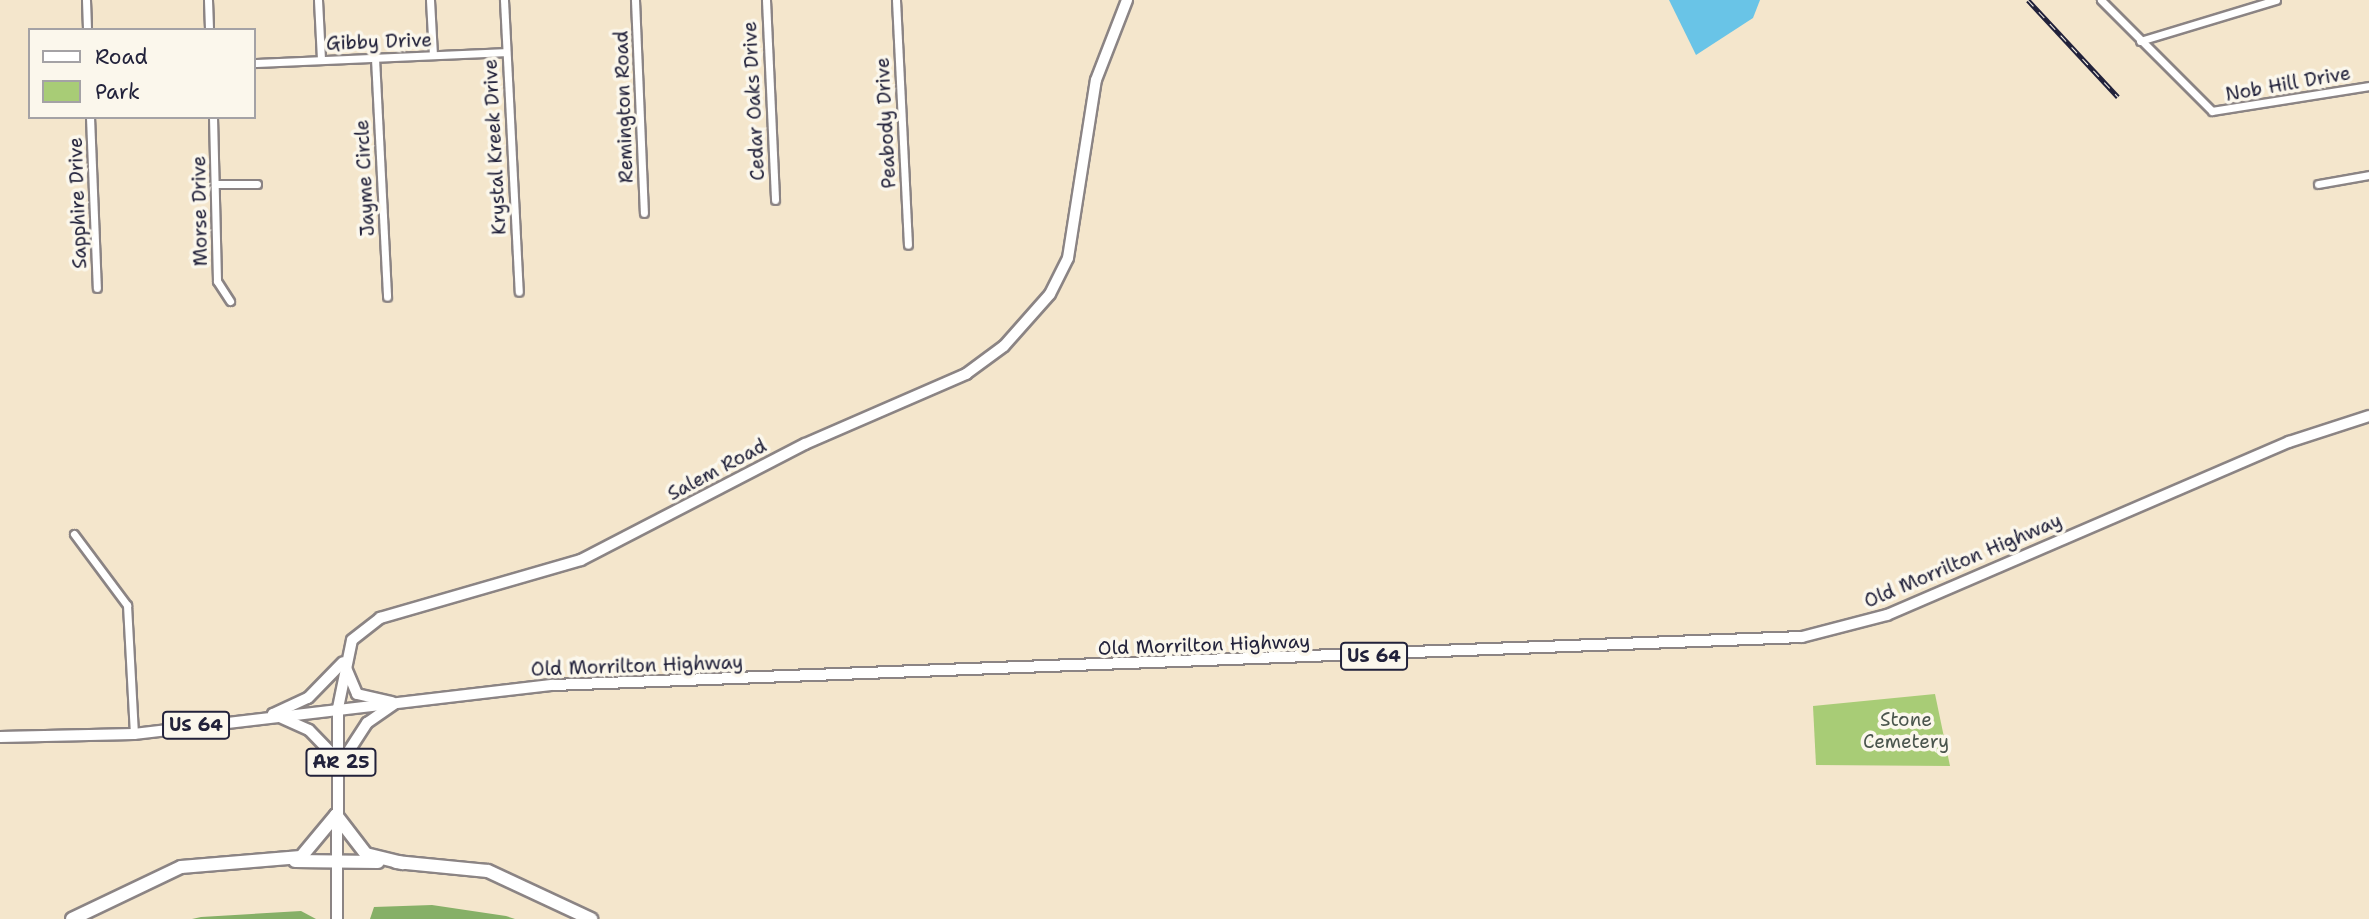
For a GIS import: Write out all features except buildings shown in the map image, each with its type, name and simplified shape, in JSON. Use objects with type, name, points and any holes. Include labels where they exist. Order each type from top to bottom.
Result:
[{"type":"highway","points":[[288,861],[317,845],[337,816],[366,854],[402,863]]},
{"type":"highway","points":[[72,919],[181,867],[288,861],[402,863],[488,871],[591,919]]},
{"type":"main road","name":"Salem Road","points":[[337,919],[335,862],[341,763],[338,708],[345,659],[352,640],[380,618],[581,560],[796,449],[987,360],[1050,294],[1068,258],[1096,80],[1127,0]]},
{"type":"main road","name":"Old Morrilton Highway","points":[[0,737],[134,734],[273,714],[553,685],[1802,637],[1887,615],[2289,442],[2369,416]]},
{"type":"main road","points":[[273,714],[308,698],[345,659],[357,694],[396,702]]},
{"type":"main road","points":[[273,714],[309,730],[341,763],[367,723],[396,702]]},
{"type":"street","points":[[86,0],[87,28]]},
{"type":"street","points":[[208,0],[209,28]]},
{"type":"street","points":[[318,0],[321,60]]},
{"type":"street","points":[[430,0],[433,55]]},
{"type":"street","name":"Krystal Kreek Drive","points":[[504,0],[519,292]]},
{"type":"street","name":"Remington Road","points":[[635,0],[644,213]]},
{"type":"street","name":"Cedar Oaks Drive","points":[[766,0],[775,200]]},
{"type":"street","name":"Peabody Drive","points":[[896,0],[908,245]]},
{"type":"street","points":[[2101,0],[2140,41],[2276,0]]},
{"type":"street","name":"Nob Hill Drive","points":[[2140,41],[2212,111],[2369,86]]},
{"type":"street","name":"Gibby Drive","points":[[256,63],[505,52]]},
{"type":"street","name":"Jayme Circle","points":[[375,58],[387,297]]},
{"type":"street","name":"Sapphire Drive","points":[[90,119],[97,288]]},
{"type":"street","name":"Morse Drive","points":[[213,119],[217,281],[230,300]]},
{"type":"street","points":[[2318,184],[2369,174]]},
{"type":"street","points":[[216,184],[257,184]]},
{"type":"street","points":[[74,534],[127,604],[134,734]]},
{"type":"green space","name":"Stone Cemetery","points":[[1935,694],[1950,766],[1816,765],[1813,706]]},
{"type":"green space","points":[[432,905],[515,919],[370,919],[374,907]]},
{"type":"green space","points":[[301,911],[316,919],[192,919],[201,917]]},
{"type":"water","points":[[1669,0],[1760,0],[1753,18],[1696,55]]},
{"type":"railway","points":[[2028,0],[2118,97]]}]
